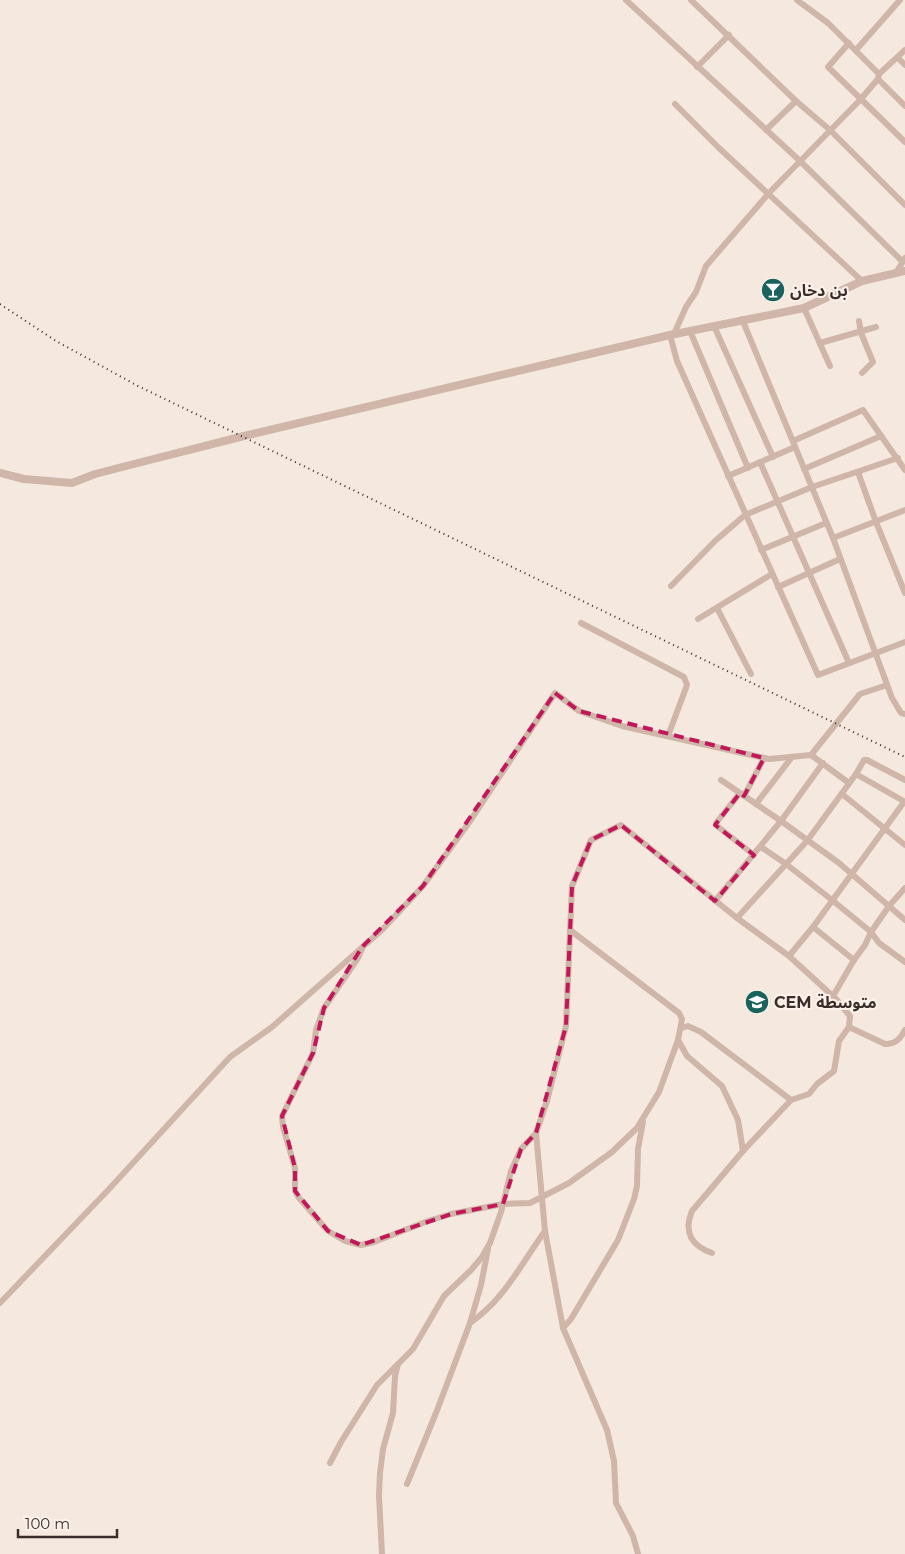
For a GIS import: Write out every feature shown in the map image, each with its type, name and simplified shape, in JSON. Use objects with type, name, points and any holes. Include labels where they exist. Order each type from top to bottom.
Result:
[{"type":"street","points":[[626,0],[903,259],[896,273]]},
{"type":"street","points":[[691,0],[796,101],[830,130],[905,204]]},
{"type":"street","points":[[797,0],[828,23],[849,43],[905,106]]},
{"type":"street","points":[[856,50],[896,1]]},
{"type":"street","points":[[698,67],[729,35]]},
{"type":"street","points":[[849,43],[828,67],[905,142]]},
{"type":"street","points":[[905,50],[879,76],[860,100],[768,193],[706,266],[696,292],[672,335],[678,361],[818,675],[905,642]]},
{"type":"street","points":[[898,58],[905,65]]},
{"type":"street","points":[[766,130],[796,101]]},
{"type":"street","points":[[675,104],[719,148],[862,281]]},
{"type":"street","points":[[0,473],[24,479],[72,483],[110,470],[215,443],[672,335],[742,319],[804,308],[862,281],[905,271]]},
{"type":"street","points":[[804,308],[830,366]]},
{"type":"street","points":[[742,319],[833,538],[892,698],[901,713],[905,714]]},
{"type":"street","points":[[859,321],[861,333],[873,362],[862,373]]},
{"type":"street","points":[[714,326],[773,457]]},
{"type":"street","points":[[820,343],[861,333],[876,327]]},
{"type":"street","points":[[690,331],[748,468]]},
{"type":"street","points":[[728,476],[773,457],[794,444],[863,410],[905,470]]},
{"type":"street","points":[[804,469],[882,436]]},
{"type":"street","points":[[671,586],[715,541],[746,515],[812,487],[898,458]]},
{"type":"street","points":[[760,462],[849,663]]},
{"type":"street","points":[[858,472],[905,592]]},
{"type":"street","points":[[833,538],[905,510]]},
{"type":"street","points":[[761,550],[826,522]]},
{"type":"street","points":[[778,587],[840,559]]},
{"type":"street","points":[[698,619],[772,574]]},
{"type":"street","points":[[717,608],[751,674]]},
{"type":"street","points":[[581,623],[684,678],[687,685],[668,736]]},
{"type":"street","points":[[811,755],[860,694],[887,685]]},
{"type":"street","points":[[0,1302],[110,1188],[230,1057],[272,1027],[382,929],[423,886],[468,824],[555,693],[579,711],[622,726],[769,759],[811,755],[849,783]]},
{"type":"street","points":[[756,804],[792,757]]},
{"type":"street","points":[[754,856],[717,826],[716,823],[742,795],[764,758]]},
{"type":"street","points":[[737,918],[807,841],[842,794],[864,760],[905,780]]},
{"type":"street","points":[[715,901],[754,856],[822,763]]},
{"type":"street","points":[[789,956],[813,927],[884,828],[905,802],[856,774]]},
{"type":"street","points":[[721,780],[781,821],[851,874],[905,920]]},
{"type":"street","points":[[842,794],[905,846]]},
{"type":"street","points":[[638,1554],[633,1536],[616,1503],[614,1461],[607,1430],[563,1328],[545,1231],[536,1133],[547,1101],[566,1026],[572,886],[591,840],[622,826],[715,901],[789,956],[833,996],[850,1016],[849,1027],[839,1041],[834,1071],[809,1094],[791,1100],[743,1151],[697,1205],[689,1218],[692,1242],[698,1248],[712,1253]]},
{"type":"street","points":[[760,847],[786,864],[832,900],[871,932],[879,944],[905,962]]},
{"type":"street","points":[[833,996],[871,932],[889,906],[905,888]]},
{"type":"street","points":[[813,927],[854,960]]},
{"type":"street","points":[[362,947],[358,958],[324,1008],[316,1030],[313,1053],[282,1116],[283,1127],[295,1168],[295,1191],[299,1198],[328,1231],[345,1240],[361,1245],[374,1242],[428,1220],[451,1214],[503,1204],[530,1203],[569,1183],[612,1152],[637,1128],[644,1118],[659,1092],[682,1028],[682,1018],[674,1009],[570,930]]},
{"type":"street","points":[[682,1028],[688,1026],[701,1032],[791,1100]]},
{"type":"street","points":[[849,1027],[886,1044],[896,1042],[905,1030]]},
{"type":"street","points":[[678,1040],[687,1056],[722,1086],[738,1120],[743,1151]]},
{"type":"street","points":[[563,1328],[618,1240],[634,1199],[637,1186],[638,1149],[644,1118]]},
{"type":"street","points":[[407,1484],[470,1323],[482,1285],[490,1243],[503,1204],[511,1171],[521,1149],[536,1133]]},
{"type":"street","points":[[470,1323],[482,1315],[510,1283],[545,1231]]},
{"type":"street","points":[[330,1463],[340,1442],[376,1385],[413,1349],[444,1296],[471,1270],[490,1243]]},
{"type":"street","points":[[382,1554],[379,1496],[380,1474],[383,1449],[393,1413],[395,1376],[398,1364]]},
{"type":"highlighted area","points":[[555,693],[579,711],[764,758],[744,796],[740,793],[715,825],[754,855],[715,901],[621,825],[591,840],[572,886],[566,1026],[536,1133],[521,1149],[503,1204],[451,1214],[361,1245],[328,1231],[295,1191],[295,1168],[282,1116],[313,1053],[324,1008],[362,947],[423,886]]},
{"type":"railway","points":[[0,304],[56,341],[138,386],[905,757]]},
{"type":"place","name":"بن دخان","points":[[773,290]]},
{"type":"place","name":"CEM متوسطة","points":[[757,1002]]}]
